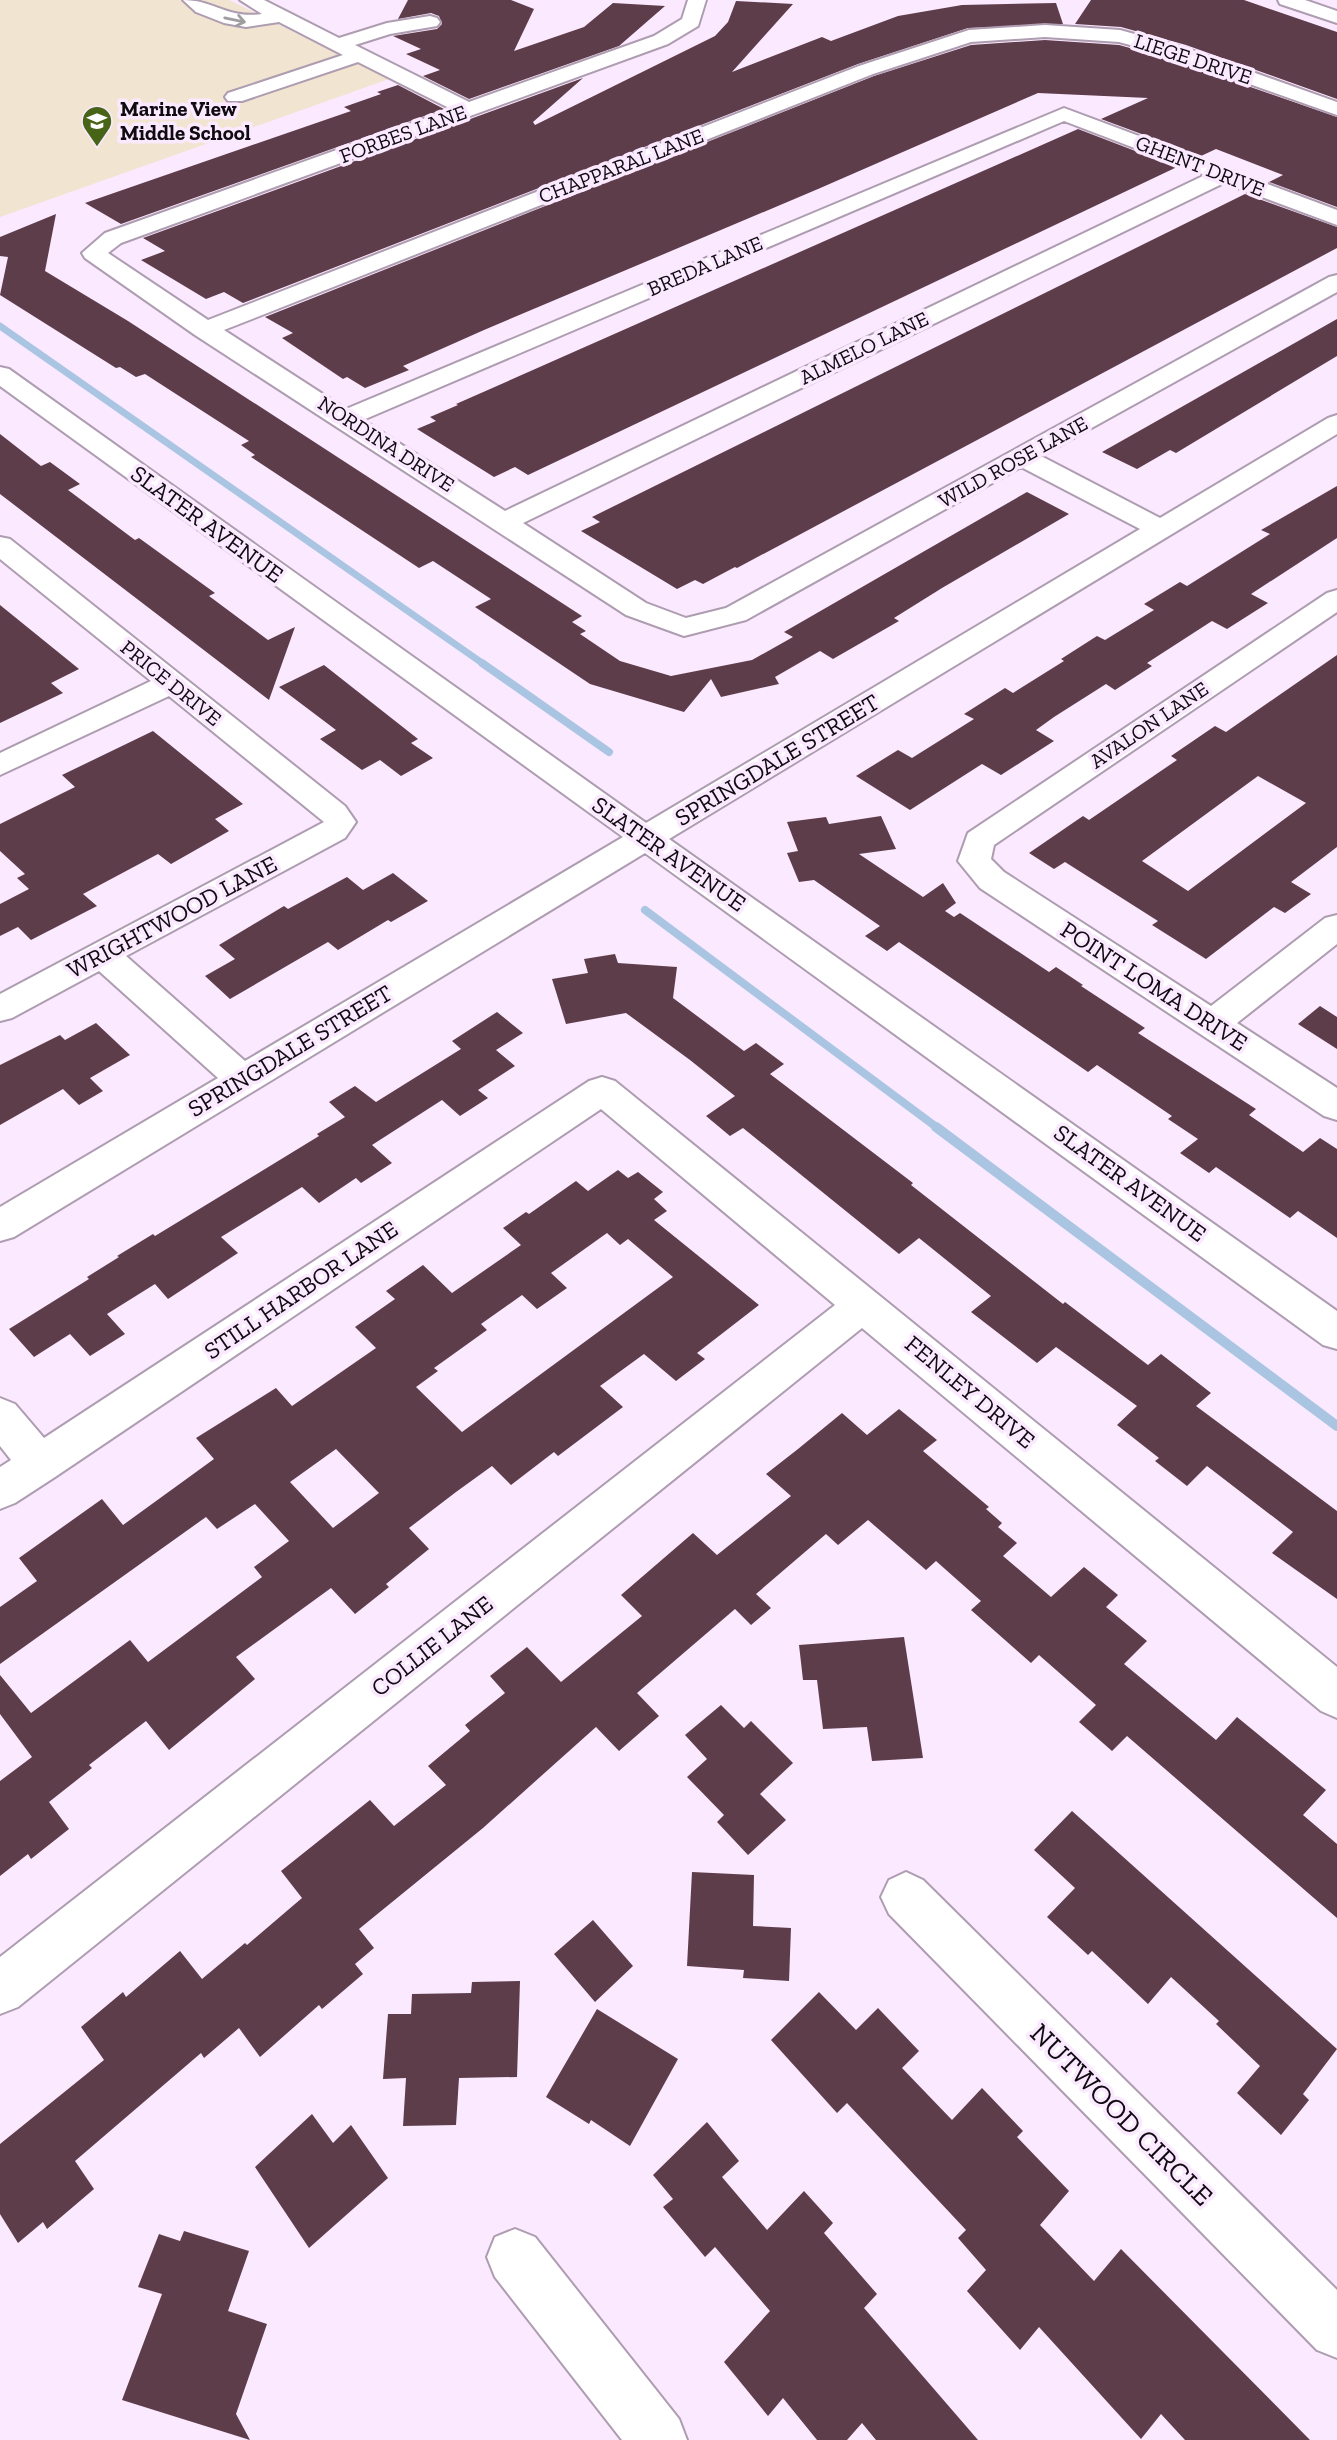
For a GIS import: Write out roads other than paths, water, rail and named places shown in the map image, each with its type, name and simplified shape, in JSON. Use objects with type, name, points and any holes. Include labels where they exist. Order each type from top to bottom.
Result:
[{"type":"street","points":[[192,0],[230,21],[250,22],[281,16]]},
{"type":"street","points":[[249,0],[470,110]]},
{"type":"street","name":"FORBES LANE","points":[[93,253],[113,238],[661,40],[691,22],[698,0]]},
{"type":"street","points":[[1287,0],[1337,17]]},
{"type":"street","points":[[339,44],[387,29],[430,22]]},
{"type":"street","name":"LIEGE DRIVE","points":[[1045,31],[1120,36],[1143,42],[1337,109]]},
{"type":"street","name":"CHAPPARAL LANE","points":[[204,330],[866,70],[969,36],[1045,31]]},
{"type":"street","points":[[234,97],[361,55]]},
{"type":"street","name":"GHENT DRIVE","points":[[1064,114],[1337,218]]},
{"type":"street","name":"BREDA LANE","points":[[346,418],[1064,114]]},
{"type":"street","name":"ALMELO LANE","points":[[505,521],[1223,175]]},
{"type":"street","name":"NORDINA DRIVE","points":[[93,253],[204,330],[346,418],[636,609],[684,627]]},
{"type":"street","name":"WILD ROSE LANE","points":[[684,627],[736,614],[1337,282]]},
{"type":"street","name":"SLATER AVENUE","points":[[0,374],[1337,1333]]},
{"type":"street","name":"SPRINGDALE STREET","points":[[0,1226],[1337,423]]},
{"type":"street","points":[[1022,457],[1161,529]]},
{"type":"street","name":"PRICE DRIVE","points":[[6,557],[172,683],[334,813],[340,821]]},
{"type":"street","name":"AVALON LANE","points":[[974,861],[979,840],[1337,599]]},
{"type":"street","points":[[0,765],[172,683]]},
{"type":"street","name":"WRIGHTWOOD LANE","points":[[0,1009],[334,831],[340,821]]},
{"type":"street","name":"POINT LOMA DRIVE","points":[[974,861],[992,880],[1337,1106]]},
{"type":"street","points":[[1212,1024],[1337,926]]},
{"type":"street","points":[[102,954],[243,1080]]},
{"type":"street","name":"FENLEY DRIVE","points":[[602,1090],[1337,1696]]},
{"type":"street","name":"STILL HARBOR LANE","points":[[0,1490],[602,1090]]},
{"type":"street","name":"COLLIE LANE","points":[[0,1989],[864,1304]]},
{"type":"street","points":[[0,1416],[40,1464]]},
{"type":"street","name":"NUTWOOD CIRCLE","points":[[906,1897],[1337,2330]]},
{"type":"street","points":[[515,2257],[658,2440]]},
{"type":"waterway","points":[[0,326],[485,665]]},
{"type":"waterway","points":[[482,663],[609,752]]},
{"type":"waterway","points":[[645,910],[939,1129]]},
{"type":"waterway","points":[[936,1127],[1337,1426]]},
{"type":"place","name":"Marine View Middle School","points":[[97,148]]}]
